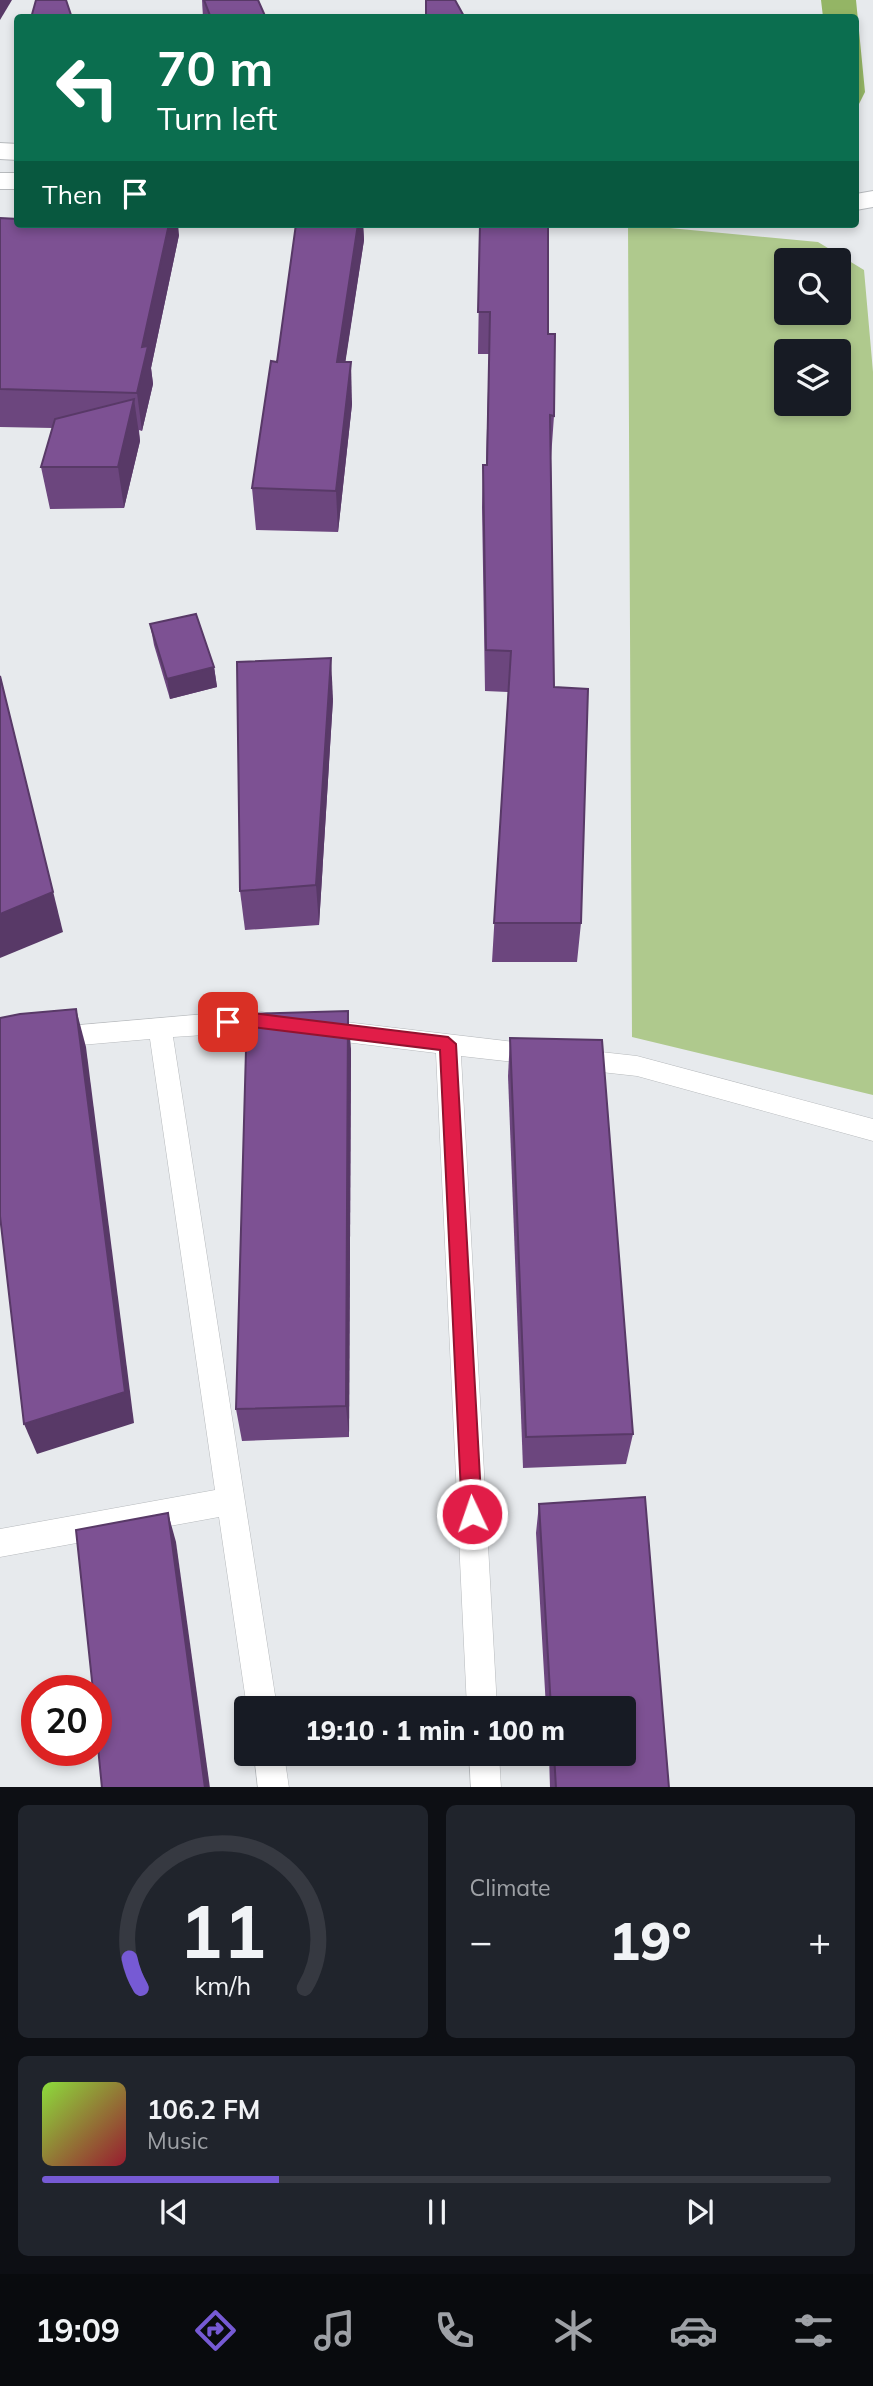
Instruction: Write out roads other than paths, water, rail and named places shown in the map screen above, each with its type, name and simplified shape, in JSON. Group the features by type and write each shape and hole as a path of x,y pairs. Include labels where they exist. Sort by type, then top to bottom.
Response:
{"lane":[{"path":"0,1042 251,1020 636,1066 873,1130"},
{"path":"160,1028 260,1696"},
{"path":"448,1044 481,1696"},
{"path":"0,1544 231,1501"},
{"path":"271,1766 274,1787"},
{"path":"485,1766 486,1787"}]}
